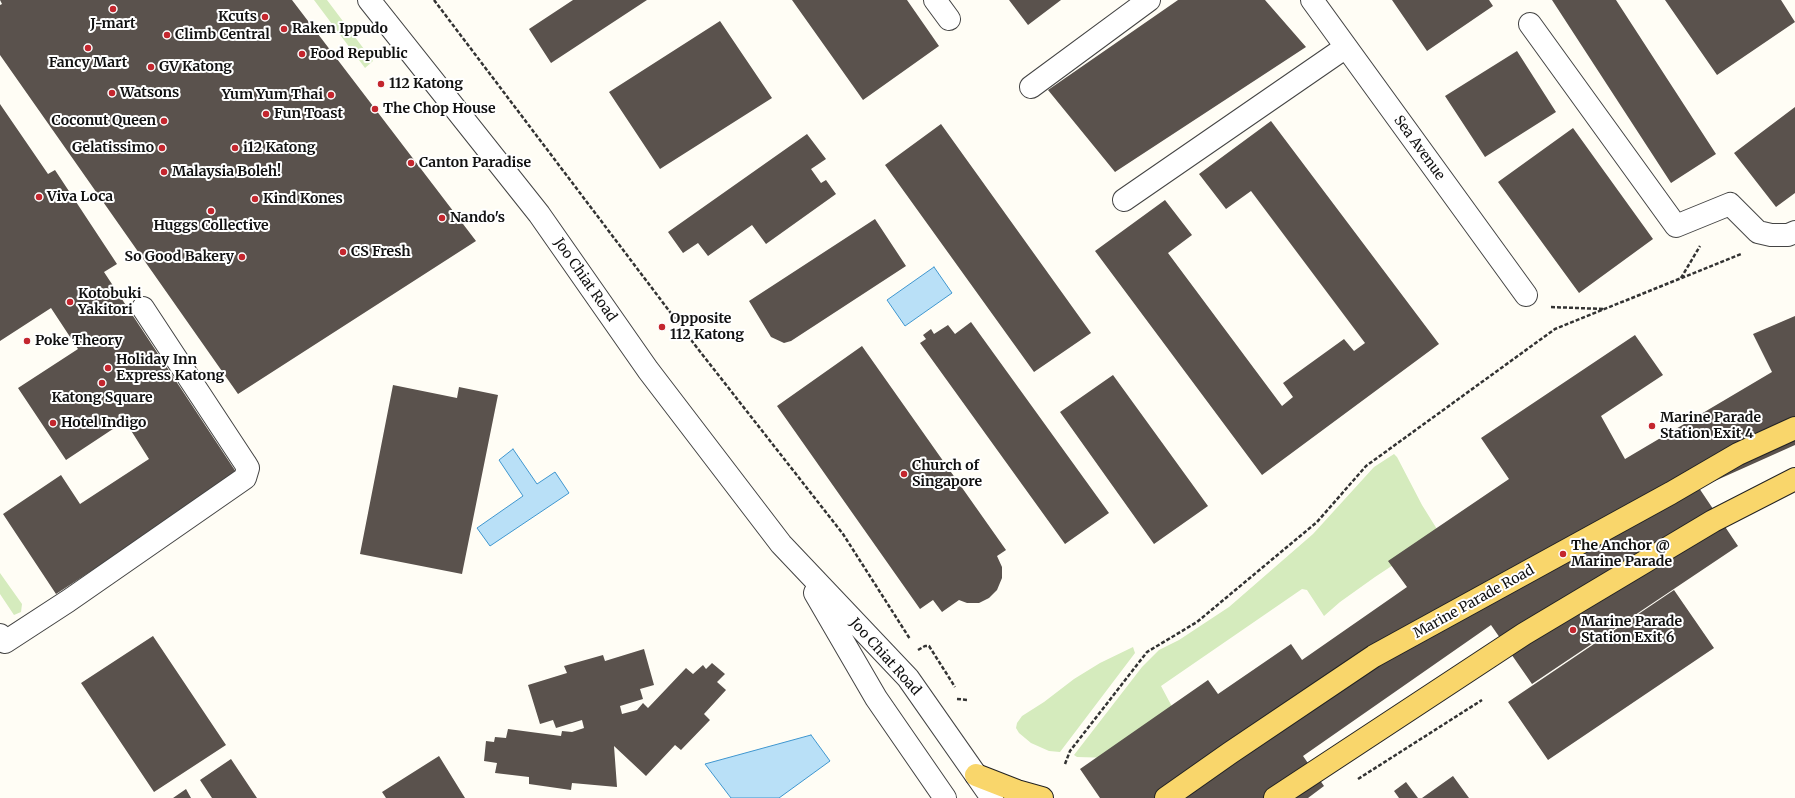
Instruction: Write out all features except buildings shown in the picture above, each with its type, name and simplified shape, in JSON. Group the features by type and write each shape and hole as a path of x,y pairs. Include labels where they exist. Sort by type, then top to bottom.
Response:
{"main road":[{"name":"Marine Parade Road","path":"1166,798 1374,656 1671,493 1738,454 1795,428"},
{"path":"1275,798 1524,634 1713,521 1795,479"},
{"path":"976,775 1017,791 1042,798"}],"street":[{"name":"Joo Chiat Road","path":"369,0 539,214 648,370 781,544 908,678 992,798"},
{"path":"936,0 949,19"},
{"path":"1031,87 1149,0"},
{"name":"Sea Avenue","path":"1312,0 1526,295"},
{"path":"1530,24 1676,226 1730,204 1758,232 1771,235 1788,235 1795,232"},
{"path":"1124,200 1346,47"},
{"path":"2,639 75,596 246,478 248,468 246,463 143,308"},
{"name":"Joo Chiat Road","path":"798,562 876,698 945,798"}],"path":[{"path":"434,0 698,349 843,534 922,656"},
{"path":"1680,278 1700,246 1708,243"},
{"path":"1066,764 1070,751 1147,652 1197,622 1317,522 1366,466 1555,329 1742,253"},
{"path":"1550,307 1605,309"},
{"path":"918,650 925,646 929,646 954,687"},
{"path":"956,699 968,700"},
{"path":"1352,782 1482,700"}],"green space":[{"path":"314,0 327,0 373,61 365,68"},
{"path":"1394,454 1440,534 1375,577 1340,602 1324,616 1307,590 1302,589 1161,686 1177,716 1112,758 1077,757 1074,755 1142,667 1159,650 1179,640 1229,607 1313,534 1374,467"},
{"path":"0,573 22,604 21,612 14,615 0,594"},
{"path":"1133,647 1135,653 1060,752 1049,751 1031,743 1019,733 1016,728 1017,723 1022,716 1044,702 1074,679 1100,663"}],"water":[{"path":"934,267 952,293 905,326 887,300"},
{"path":"513,449 537,484 555,472 569,493 490,546 477,528 523,496 499,460"},
{"path":"811,735 830,761 779,798 731,798 705,764"}],"place":[{"name":"J-mart","path":"113,9"},
{"name":"Kcuts","path":"265,17"},
{"name":"Raken Ippudo","path":"284,29"},
{"name":"Climb Central","path":"167,35"},
{"name":"Fancy Mart","path":"88,48"},
{"name":"Food Republic","path":"302,54"},
{"name":"GV Katong","path":"151,67"},
{"name":"112 Katong","path":"381,84"},
{"name":"Watsons","path":"112,93"},
{"name":"Yum Yum Thai","path":"331,95"},
{"name":"The Chop House","path":"375,109"},
{"name":"Fun Toast","path":"266,114"},
{"name":"Coconut Queen","path":"164,121"},
{"name":"Gelatissimo","path":"162,148"},
{"name":"i12 Katong","path":"235,148"},
{"name":"Canton Paradise","path":"411,163"},
{"name":"Malaysia Boleh!","path":"164,172"},
{"name":"Viva Loca","path":"39,197"},
{"name":"Kind Kones","path":"255,199"},
{"name":"Huggs Collective","path":"211,211"},
{"name":"Nando's","path":"442,218"},
{"name":"CS Fresh","path":"343,252"},
{"name":"So Good Bakery","path":"242,257"},
{"name":"Kotobuki Yakitori","path":"70,302"},
{"name":"Opposite 112 Katong","path":"662,327"},
{"name":"Poke Theory","path":"27,341"},
{"name":"Holiday Inn Express Katong","path":"108,368"},
{"name":"Katong Square","path":"102,383"},
{"name":"Hotel Indigo","path":"53,423"},
{"name":"Marine Parade Station Exit 4","path":"1652,426"},
{"name":"Church of Singapore","path":"904,474"},
{"name":"The Anchor @ Marine Parade","path":"1563,554"},
{"name":"Marine Parade Station Exit 6","path":"1573,630"}]}
